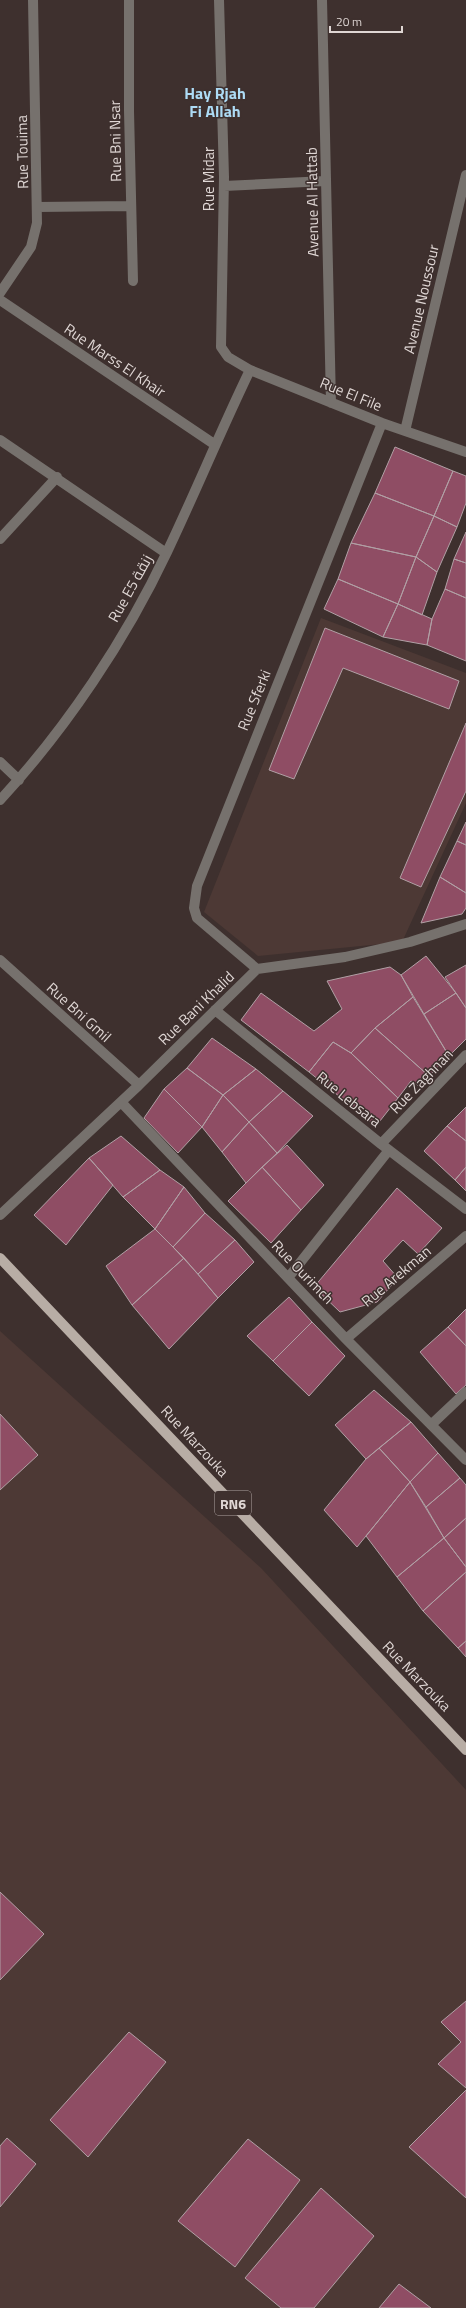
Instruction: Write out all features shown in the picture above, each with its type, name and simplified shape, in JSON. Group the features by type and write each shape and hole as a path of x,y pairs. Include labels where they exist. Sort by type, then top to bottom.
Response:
{"main road":[{"name":"Rue Marzouka","path":"0,1258 466,1750"}],"street":[{"name":"Rue Touima","path":"0,293 31,247 37,223 33,0"},
{"name":"Rue Bni Nsar","path":"129,0 133,280"},
{"name":"Rue Midar","path":"220,0 224,186 220,338 221,347 228,357"},
{"name":"Avenue Al Hattab","path":"322,0 331,403"},
{"name":"Avenue Noussour","path":"405,431 466,175"},
{"path":"224,186 326,181"},
{"path":"37,207 131,206"},
{"name":"Rue Marss El Khair","path":"0,300 214,444"},
{"name":"Rue El File","path":"228,357 250,370 331,403 382,423 466,452"},
{"name":"Rue E5 زنقة","path":"0,800 19,780 79,701 113,649 166,553 214,444 250,370"},
{"name":"Rue Sferki","path":"257,969 197,918 194,908 197,886 382,423"},
{"path":"0,440 57,477 166,553"},
{"path":"0,539 57,477"},
{"path":"0,762 19,780"},
{"path":"257,969 345,957 410,942 466,924"},
{"name":"Rue Bni Gmil","path":"0,960 139,1085"},
{"name":"Rue Bani Khalid","path":"0,1216 139,1085 257,969"},
{"name":"Rue Lebsara","path":"215,1010 385,1147 466,1208"},
{"name":"Rue Zaghnan","path":"288,1278 385,1147 466,1055"},
{"name":"Rue Ourimch","path":"121,1102 346,1339 432,1424 466,1460"},
{"name":"Rue Arekman","path":"346,1339 466,1236"},
{"path":"432,1424 466,1392"}],"shaded area":[{"path":"321,618 466,673 466,803 402,942 258,956 204,912"},
{"path":"0,1331 261,1568 466,1790 466,2308 0,2308"}],"building":[{"path":"395,447 453,471 434,516 375,493"},
{"path":"453,471 466,476 466,503 457,527 434,516"},
{"path":"375,493 434,516 416,557 351,543"},
{"path":"434,516 457,527 437,572 416,557"},
{"path":"466,532 466,563 454,559"},
{"path":"351,543 416,557 398,604 338,579"},
{"path":"416,557 437,572 422,615 398,604"},
{"path":"454,559 466,563 466,598 445,589"},
{"path":"338,579 398,604 383,637 324,609"},
{"path":"445,589 466,598 466,661 427,645 432,619"},
{"path":"398,604 432,619 427,645 383,637"},
{"path":"325,628 459,681 449,709 343,668 294,779 269,770"},
{"path":"466,723 466,791 421,887 400,878"},
{"path":"466,822 466,845 457,841"},
{"path":"457,841 466,845 466,893 440,877"},
{"path":"440,877 466,893 466,908 462,914 421,923"},
{"path":"426,956 456,993 424,1014 401,975"},
{"path":"466,965 466,1008 445,977"},
{"path":"390,967 401,975 413,997 375,1028 351,1053 333,1042 309,1072 241,1020 261,993 314,1031 342,1009 327,981"},
{"path":"456,993 466,1008 466,1039 449,1056 424,1014"},
{"path":"413,997 449,1056 429,1076 375,1028"},
{"path":"375,1028 429,1076 421,1087 411,1081 398,1098 351,1053"},
{"path":"212,1038 256,1069 223,1095 187,1068"},
{"path":"333,1042 351,1053 398,1098 376,1126 309,1072"},
{"path":"187,1068 223,1095 202,1127 164,1089"},
{"path":"256,1069 283,1091 249,1122 223,1095"},
{"path":"164,1089 202,1127 178,1153 144,1118"},
{"path":"283,1091 313,1116 277,1153 249,1122"},
{"path":"223,1095 249,1122 222,1152 202,1127"},
{"path":"466,1107 466,1141 447,1126"},
{"path":"249,1122 277,1153 246,1183 222,1152"},
{"path":"447,1126 466,1141 466,1167 455,1180 424,1151"},
{"path":"121,1136 160,1170 123,1197 89,1158"},
{"path":"287,1145 324,1185 301,1210 262,1167"},
{"path":"89,1158 113,1185 66,1245 34,1215"},
{"path":"262,1167 301,1210 271,1243 228,1201"},
{"path":"466,1167 466,1191 455,1180"},
{"path":"160,1170 184,1187 155,1229 123,1197"},
{"path":"184,1187 205,1213 173,1247 155,1229"},
{"path":"397,1188 442,1228 418,1254 403,1240 383,1261 398,1278 377,1302 340,1312 314,1287"},
{"path":"205,1213 235,1240 198,1274 173,1247"},
{"path":"155,1229 184,1258 132,1305 106,1266"},
{"path":"235,1240 254,1262 218,1298 198,1274"},
{"path":"184,1258 218,1298 169,1349 132,1305"},
{"path":"289,1297 312,1322 273,1361 247,1336"},
{"path":"466,1309 466,1346 448,1327"},
{"path":"312,1322 345,1356 309,1396 273,1361"},
{"path":"448,1327 466,1346 466,1385 456,1394 420,1352"},
{"path":"374,1390 411,1422 366,1459 335,1425"},
{"path":"0,1414 38,1455 0,1490"},
{"path":"411,1422 438,1453 410,1482 379,1448"},
{"path":"379,1448 410,1482 357,1547 324,1510 366,1459"},
{"path":"438,1453 460,1478 426,1507 410,1482"},
{"path":"460,1478 466,1485 466,1518 444,1538 426,1507"},
{"path":"410,1482 444,1538 397,1577 366,1536"},
{"path":"466,1518 466,1567 444,1538"},
{"path":"444,1538 466,1567 466,1572 423,1611 397,1577"},
{"path":"466,1572 466,1641 458,1648 423,1611"},
{"path":"466,1641 466,1657 458,1648"},
{"path":"0,1892 44,1934 0,1980"},
{"path":"466,2001 466,2088 438,2064 461,2042 441,2022"},
{"path":"129,2032 166,2062 88,2157 50,2120"},
{"path":"466,2090 466,2198 409,2147"},
{"path":"7,2138 36,2164 0,2207 0,2146"},
{"path":"248,2139 300,2180 235,2267 178,2221"},
{"path":"321,2188 374,2236 314,2308 281,2308 245,2278"},
{"path":"399,2284 431,2308 379,2308"}],"district":[{"name":"Hay Rjah Fi Allah","path":"215,102"}]}
